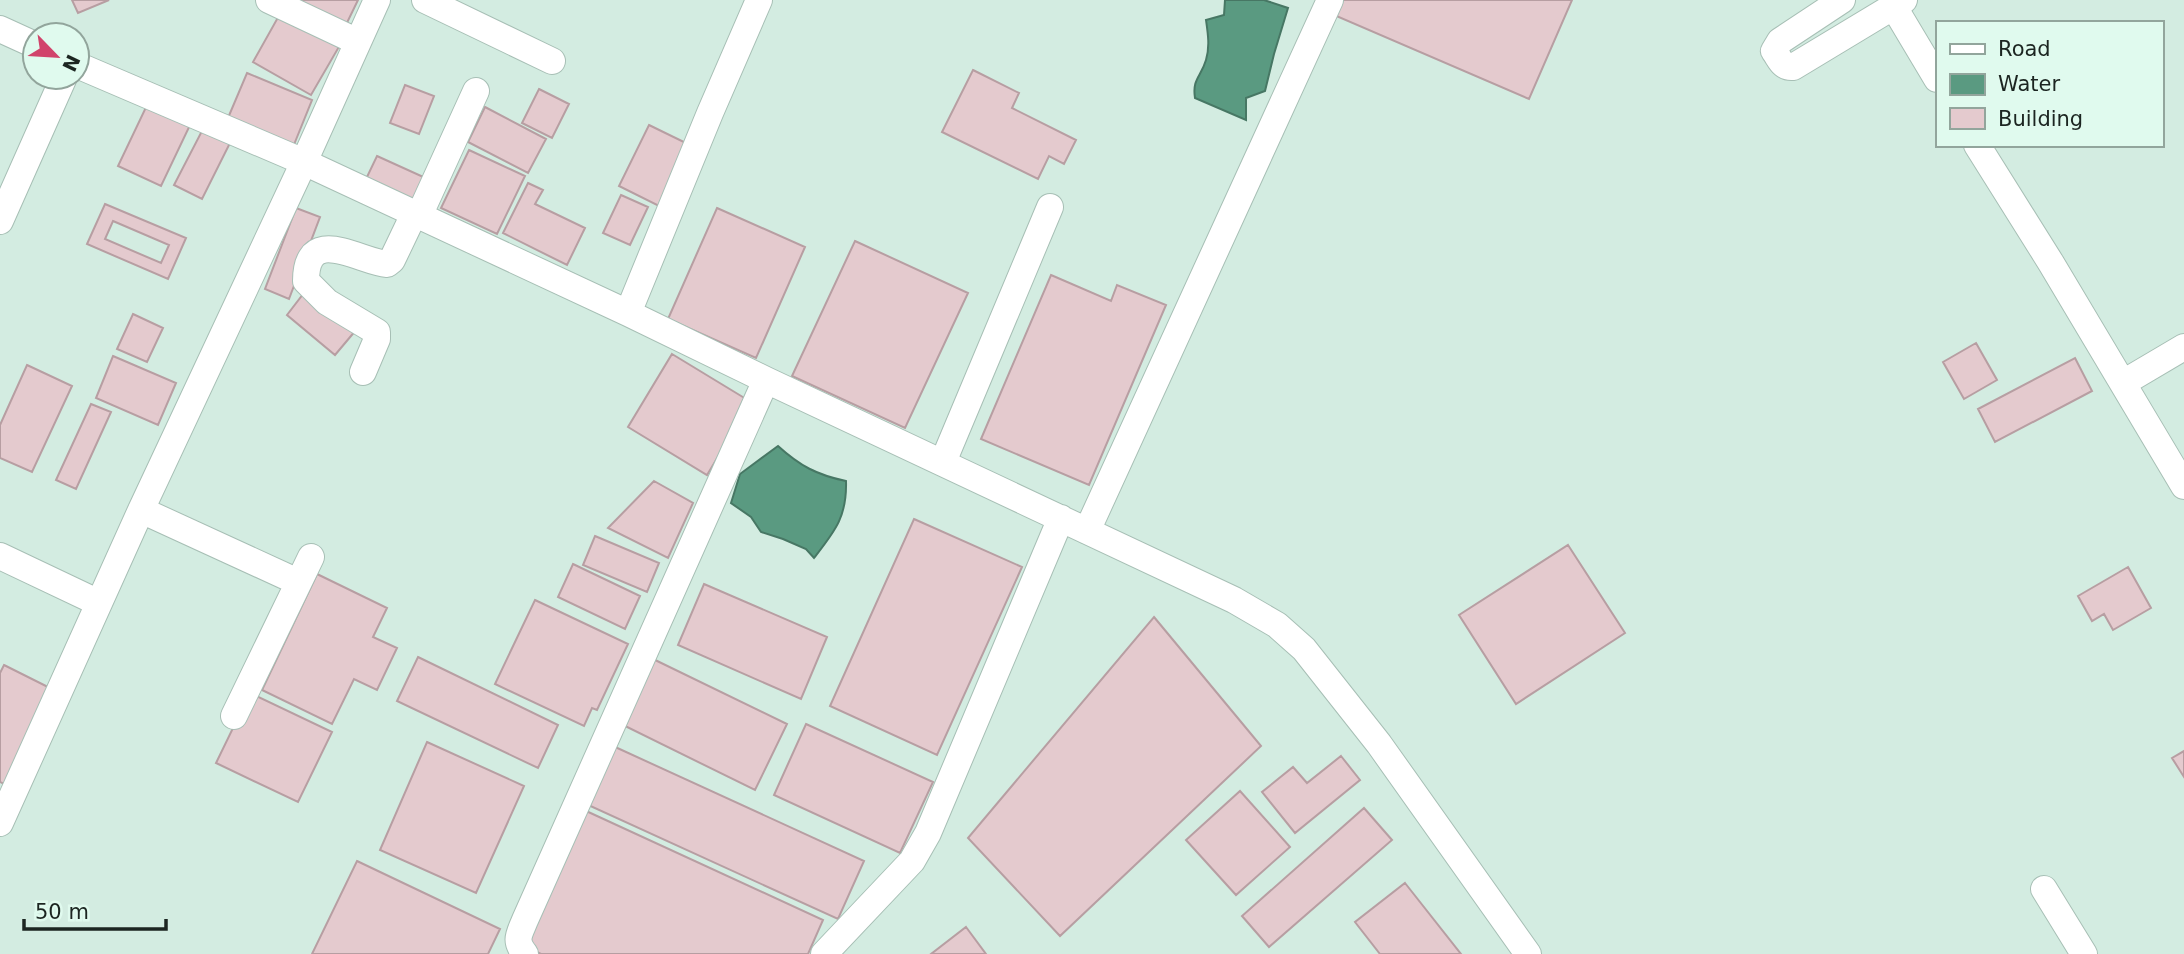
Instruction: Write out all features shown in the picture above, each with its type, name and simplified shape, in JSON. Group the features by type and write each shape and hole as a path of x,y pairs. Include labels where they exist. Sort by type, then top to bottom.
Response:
{"street":[{"path":"269,0 358,41"},
{"path":"0,823 141,510 377,0"},
{"path":"425,0 552,61"},
{"path":"628,313 759,0"},
{"path":"1087,530 1330,0"},
{"path":"1842,0 1780,41 1774,51 1783,65 1787,68 1793,67 1899,3 1936,77"},
{"path":"0,29 21,39"},
{"path":"91,71 304,162 628,313 1234,600 1277,625 1304,649 1379,744 1528,954"},
{"path":"0,221 58,91"},
{"path":"363,372 377,339 377,332 319,295 306,281 306,268 313,257 324,250 348,251 378,263 387,264 392,260 476,91"},
{"path":"1978,147 2184,486"},
{"path":"943,462 1050,207"},
{"path":"2123,383 2184,347"},
{"path":"525,954 518,945 518,935 524,920 766,380"},
{"path":"141,510 298,582"},
{"path":"824,954 912,861 928,833 1061,518"},
{"path":"0,556 99,603"},
{"path":"234,716 311,556"},
{"path":"2044,890 2084,954"}],"water":[{"path":"1225,0 1264,0 1288,8 1265,91 1246,98 1246,120 1195,98 1196,82 1208,50 1206,20 1224,15"},
{"path":"778,446 809,469 846,481 842,514 828,540 814,558 806,549 761,532 751,517 731,503 740,474"}],"building":[{"path":"72,0 109,0 78,13"},
{"path":"296,0 358,0 343,31"},
{"path":"1340,0 1572,0 1529,99 1334,15"},
{"path":"281,12 340,45 311,95 253,62"},
{"path":"973,70 1019,93 1012,108 1076,140 1064,164 1049,156 1038,179 942,132"},
{"path":"247,73 312,100 291,152 225,125"},
{"path":"405,85 434,96 419,134 390,123"},
{"path":"539,89 569,104 552,138 522,123"},
{"path":"148,103 191,123 161,186 118,166"},
{"path":"485,107 546,139 528,173 468,142"},
{"path":"649,125 690,145 659,206 619,186"},
{"path":"204,127 231,141 202,199 174,185"},
{"path":"469,150 525,176 497,234 441,208"},
{"path":"377,156 430,180 419,204 366,179"},
{"path":"528,183 543,190 535,204 585,228 567,265 503,233"},
{"path":"621,195 648,207 630,245 603,233"},
{"path":"105,204 186,238 168,279 87,244","holes":["113,221 169,245 161,263 105,239"]},
{"path":"296,208 320,217 289,299 265,289"},
{"path":"717,208 805,247 756,358 668,319"},
{"path":"855,241 968,293 905,428 792,376"},
{"path":"1051,275 1111,301 1117,285 1166,305 1089,485 981,439"},
{"path":"307,289 356,330 335,355 287,315"},
{"path":"133,314 163,328 147,362 117,349"},
{"path":"1976,343 1997,380 1964,399 1943,362"},
{"path":"672,354 751,402 707,475 628,427"},
{"path":"113,356 176,383 158,425 96,398"},
{"path":"2075,358 2092,391 1995,442 1978,409"},
{"path":"27,365 72,386 32,472 0,458 0,425"},
{"path":"91,404 111,412 76,489 56,480"},
{"path":"654,481 693,503 668,558 608,528"},
{"path":"914,519 1022,567 937,755 830,706"},
{"path":"595,536 659,563 647,592 583,565"},
{"path":"1568,545 1625,633 1516,704 1459,615"},
{"path":"573,564 640,596 625,629 558,597"},
{"path":"2128,567 2151,608 2113,630 2104,614 2092,621 2078,596"},
{"path":"317,574 387,608 373,637 397,648 377,690 354,679 332,724 262,690"},
{"path":"704,584 827,637 801,699 678,645"},
{"path":"535,600 628,644 597,710 592,708 584,726 495,684"},
{"path":"1154,617 1261,746 1060,936 968,838"},
{"path":"418,657 558,725 538,768 397,701"},
{"path":"651,658 787,724 755,790 619,723"},
{"path":"4,665 54,690 8,786 0,782 0,673"},
{"path":"250,693 332,732 298,802 216,763"},
{"path":"806,724 933,782 900,853 774,795"},
{"path":"427,742 524,786 476,893 380,850"},
{"path":"613,746 864,861 838,919 586,804"},
{"path":"2184,751 2184,777 2172,758"},
{"path":"1341,756 1360,780 1295,833 1262,792 1293,767 1307,783"},
{"path":"1240,791 1290,847 1236,895 1186,840"},
{"path":"1364,808 1392,840 1269,947 1242,916"},
{"path":"584,810 823,920 808,954 541,954 522,945"},
{"path":"357,861 500,929 488,954 312,954"},
{"path":"1405,883 1461,954 1380,954 1355,922"},
{"path":"966,927 986,954 931,954"}]}
